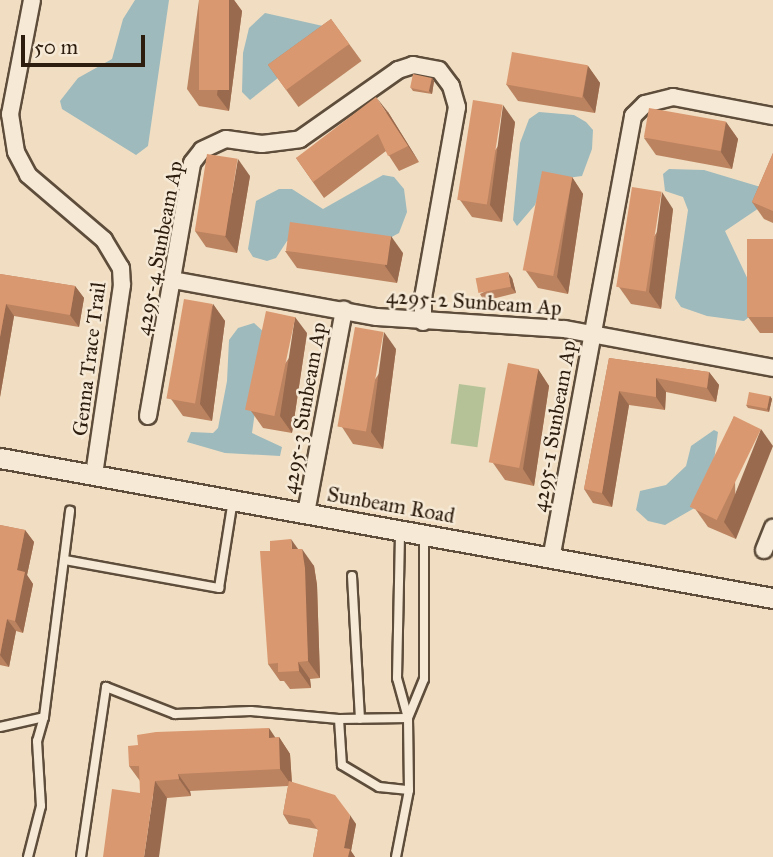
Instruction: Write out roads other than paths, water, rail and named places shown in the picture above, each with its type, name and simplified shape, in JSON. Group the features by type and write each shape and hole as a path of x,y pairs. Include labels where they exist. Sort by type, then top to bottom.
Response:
{"street":[{"name":"Genna Trace Trail","path":"32,0 10,114 16,152 28,175 104,240 121,268 122,285 94,474"},
{"name":"4295-4 Sunbeam Ap","path":"148,416 192,163 202,150 226,139 262,144 300,139 398,70 413,65 439,70 451,86 457,107 425,284 423,322"},
{"name":"4295-1 Sunbeam Ap","path":"551,559 633,116 645,104 673,97 773,116"},
{"name":"4295-2 Sunbeam Ap","path":"173,279 423,322 529,324 773,368"},
{"name":"4295-3 Sunbeam Ap","path":"306,513 344,310"},
{"name":"Sunbeam Road","path":"0,458 773,597"},
{"path":"764,550 773,528"}],"lane":[{"path":"65,560 219,588 233,500"},
{"path":"28,857 41,806 37,741 44,717 70,511"},
{"path":"396,857 409,790 408,718 397,678 400,529"},
{"path":"408,718 424,679 424,534"},
{"path":"352,576 360,719"},
{"path":"81,857 106,687 175,714 251,711 339,719 408,718"},
{"path":"0,727 44,717"},
{"path":"339,719 342,765 379,787 409,790"}],"water":[{"path":"135,0 169,0 148,146 136,155 62,109 60,101 78,78 112,59 123,19"},
{"path":"265,13 323,26 325,41 250,100 242,92 243,53 249,28"},
{"path":"539,112 574,115 586,122 593,130 592,149 582,176 544,181 535,205 517,226 513,220 520,143 529,119"},
{"path":"669,169 704,170 764,188 762,206 725,231 751,286 749,317 744,321 707,316 681,307 675,298 688,210 683,197 665,191 663,174"},
{"path":"383,175 394,177 404,189 407,212 399,233 388,239 287,241 276,258 267,261 253,257 248,249 256,201 279,189 292,189 323,209"},
{"path":"254,323 266,334 252,433 282,447 280,456 225,453 187,442 191,432 213,433 218,428 227,381 229,340 238,328"},
{"path":"714,430 718,432 712,475 698,506 665,525 648,521 636,510 640,491 666,485 686,466 691,446"}]}
